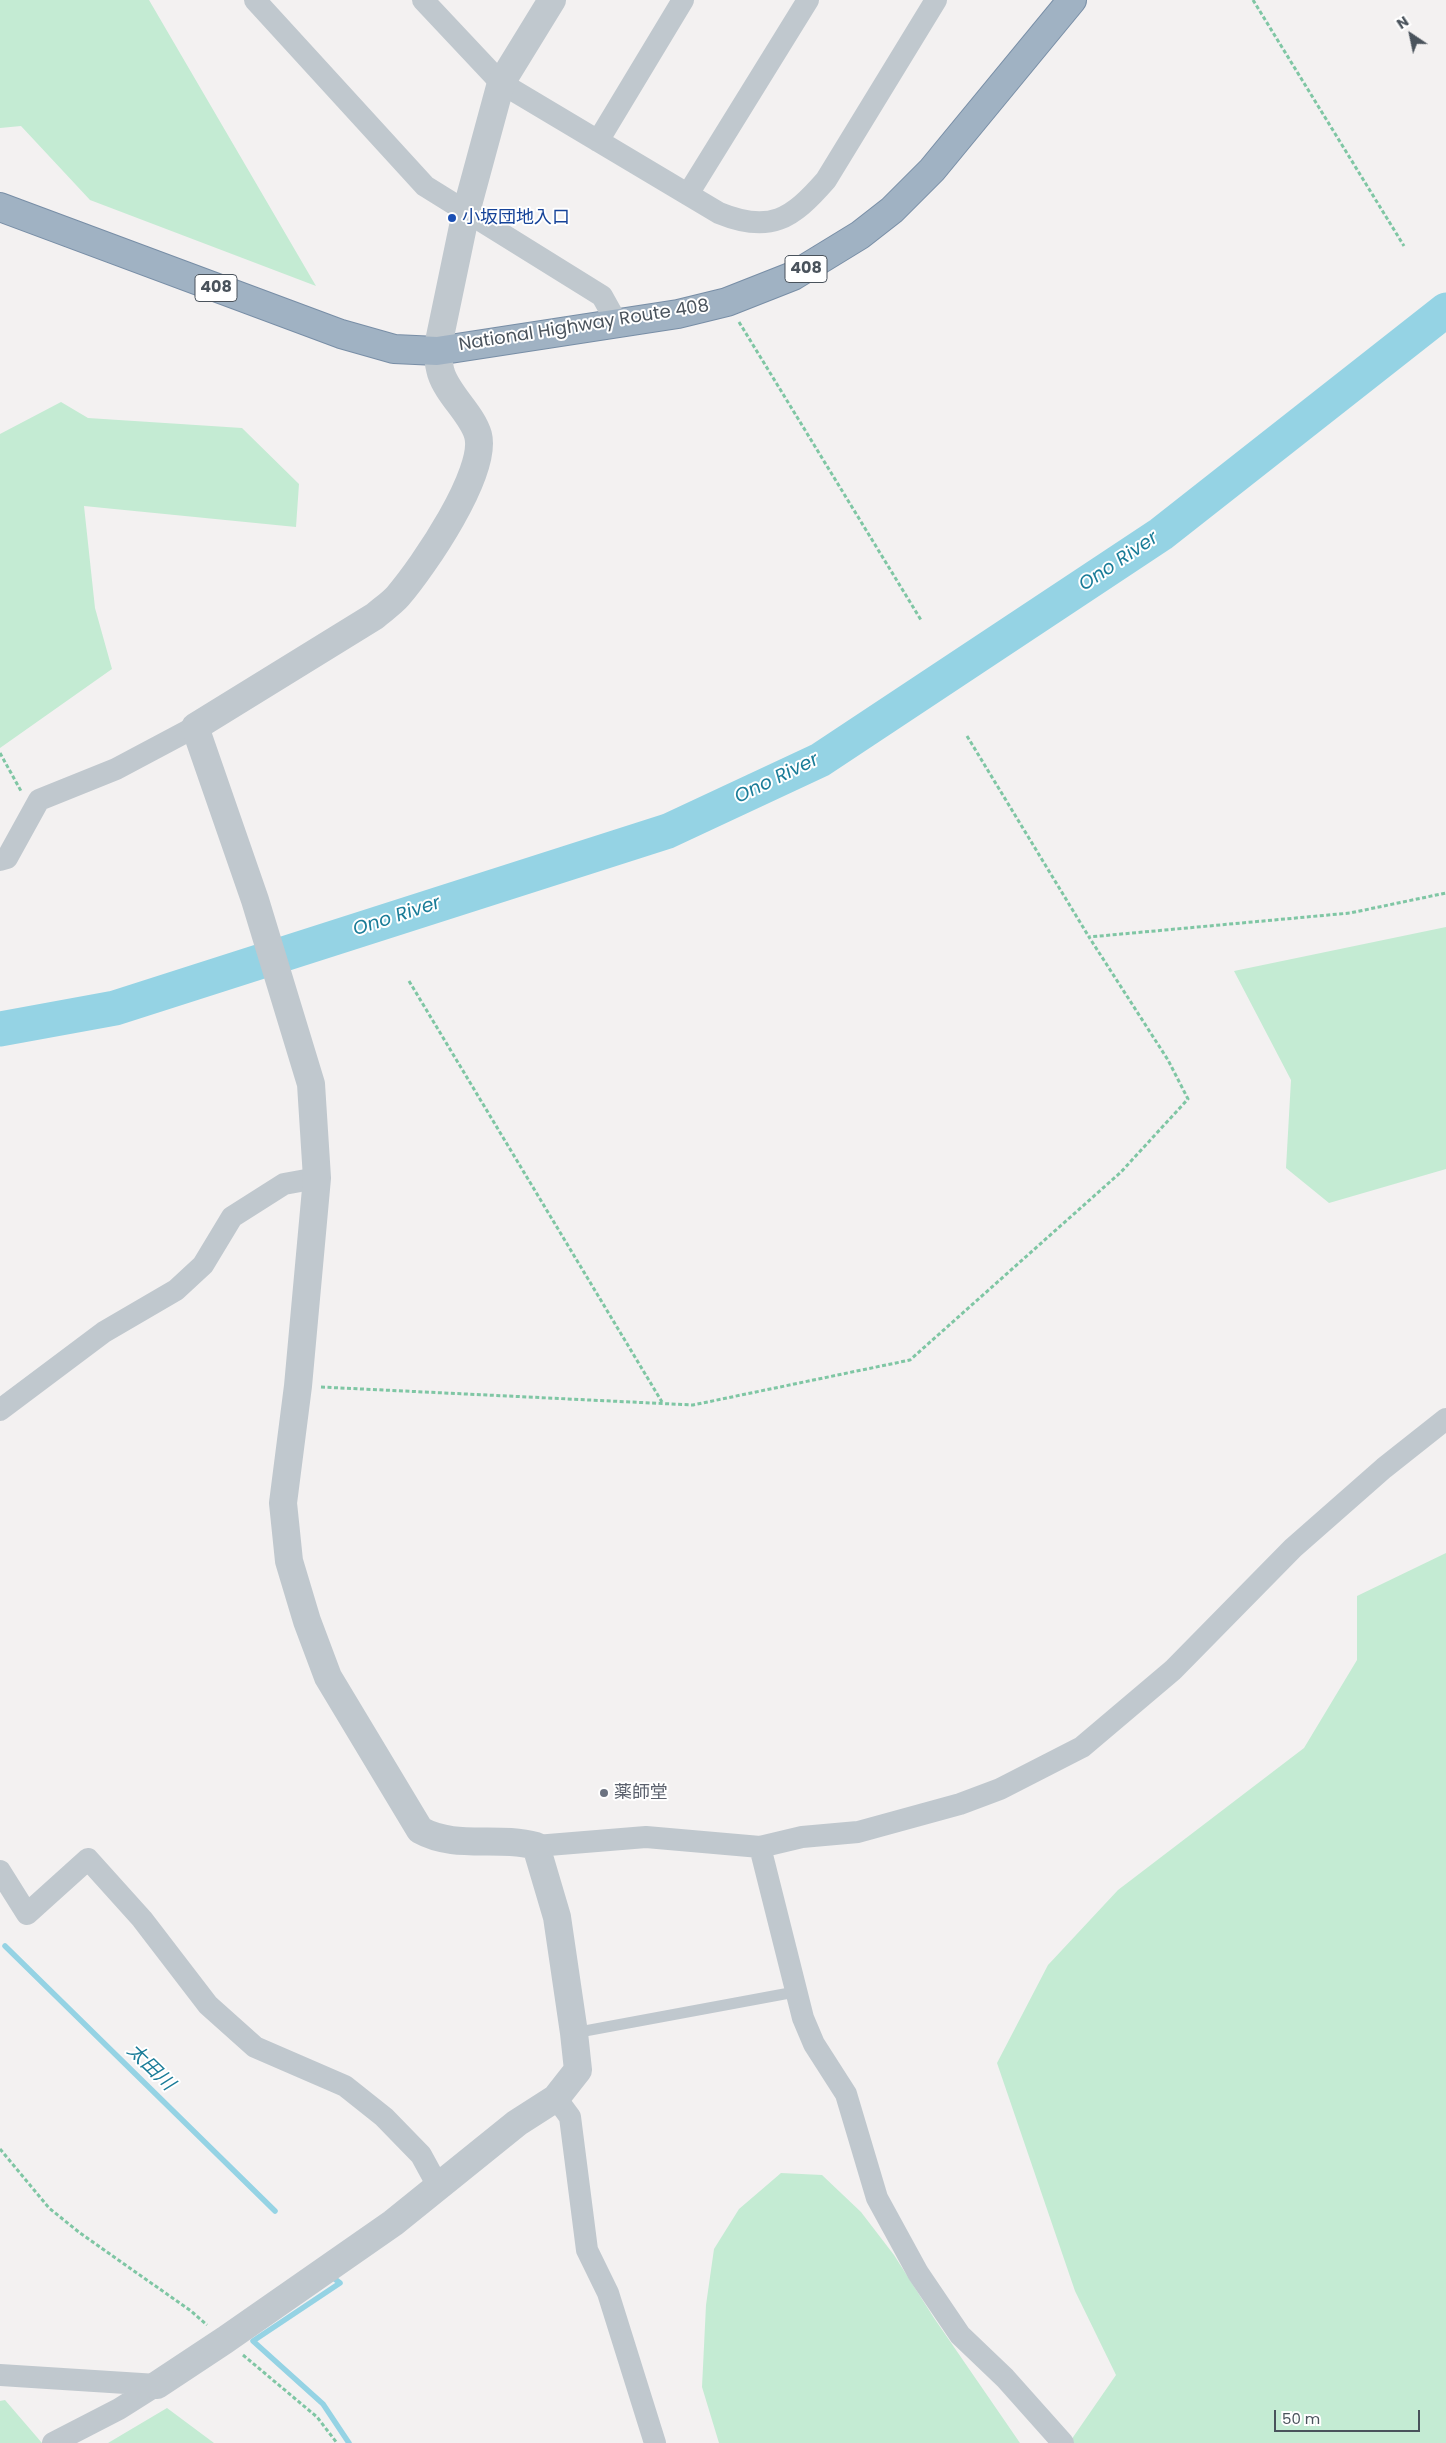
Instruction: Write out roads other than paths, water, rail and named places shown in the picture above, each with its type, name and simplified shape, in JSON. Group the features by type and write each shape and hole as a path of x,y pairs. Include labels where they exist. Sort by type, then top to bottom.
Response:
{"highway":[{"name":"National Highway Route 408","path":"0,207 341,334 394,348 437,351 678,314 727,302 793,276 825,258 892,210 932,170 1072,0"}],"street":[{"path":"256,0 425,186 602,296 617,323"},
{"path":"423,0 501,83 719,213 742,222 769,222 790,214 807,202 826,180 936,0"},
{"path":"0,860 7,858 39,800 116,769 195,726 375,616 398,596 419,568 457,508 472,478 479,446 478,434 441,374 437,351 466,212 501,83 552,0"},
{"path":"598,141 683,0"},
{"path":"688,194 808,0"},
{"path":"195,726 255,900 311,1084 317,1178 298,1386 283,1503 289,1561 307,1621 328,1677 420,1830 435,1839 519,1841 536,1846 646,1837 760,1846 802,1837 858,1832 960,1804 1000,1789 1082,1747 1173,1670 1293,1548 1384,1468 1446,1419"},
{"path":"0,1410 104,1332 176,1290 203,1265 232,1216 284,1184 317,1178"},
{"path":"53,2443 119,2409 225,2340 393,2223 518,2123 556,2098 578,2070 557,1917 536,1846"},
{"path":"760,1846 795,1992 814,2044 846,2094 877,2198 918,2274 960,2335 1004,2378 1063,2443"},
{"path":"0,1871 27,1914 88,1859 142,1919 208,2005 255,2047 345,2086 384,2117 421,2155 439,2188"},
{"path":"556,2098 570,2117 587,2250 608,2293 655,2443"},
{"path":"0,2375 157,2385"}],"lane":[{"path":"574,2033 795,1992"}],"waterway":[{"name":"Ono River","path":"0,1029 115,1008 668,831 820,760 1161,534 1446,310"},
{"name":"太田川","path":"5,1946 275,2211"},
{"name":"太田川","path":"331,2276 340,2283 253,2341 323,2404 349,2443"}],"place":[{"name":"小坂団地入口","path":"452,218"},
{"name":"薬師堂","path":"604,1793"}]}
